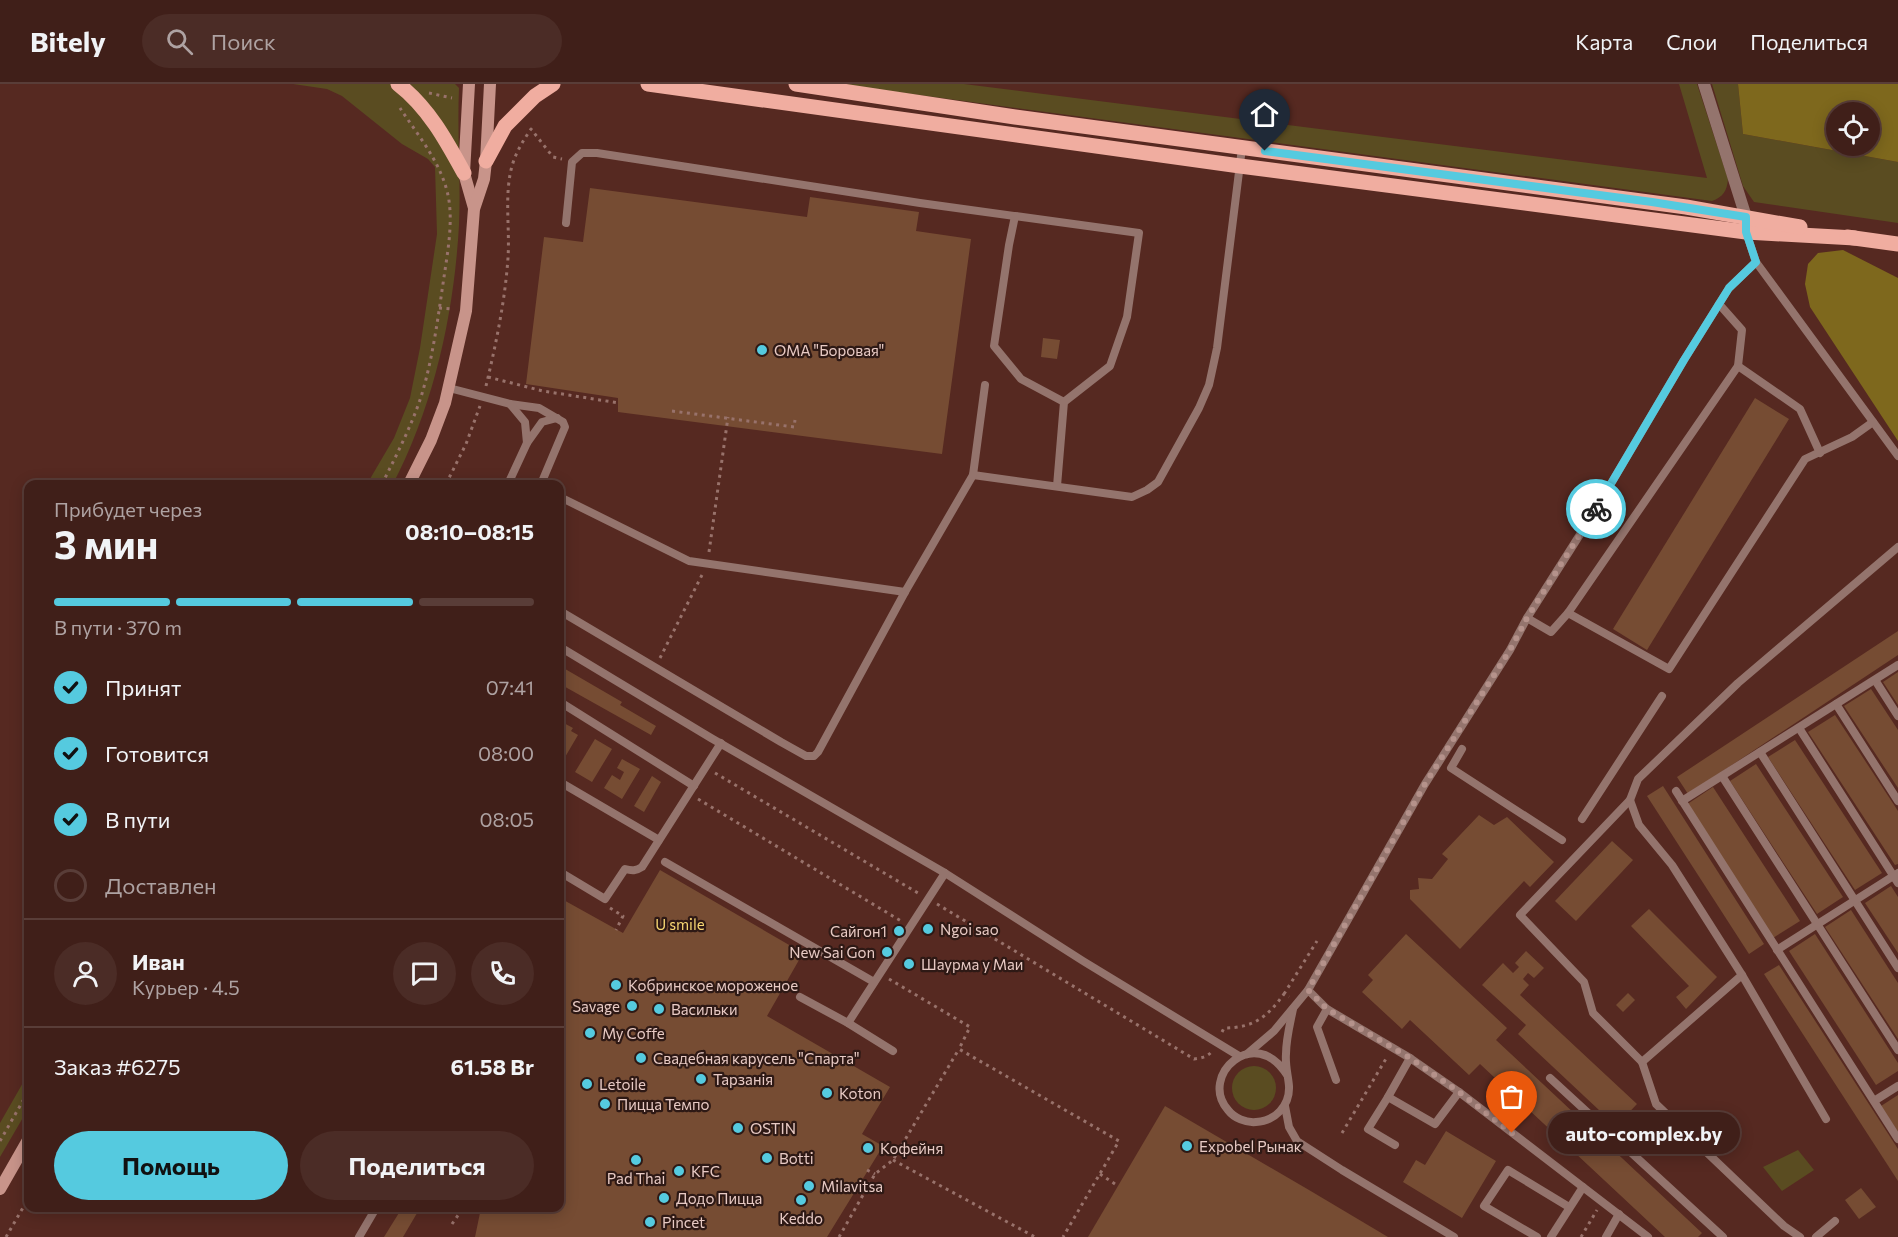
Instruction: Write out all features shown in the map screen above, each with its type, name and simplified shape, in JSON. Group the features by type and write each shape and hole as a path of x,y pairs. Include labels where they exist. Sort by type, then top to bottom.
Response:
{"main road":[{"path":"398,84 412,95 435,124 464,173 474,209"},
{"path":"464,173 469,84"},
{"path":"411,480 431,440 445,404 466,311 474,209 484,179 490,84"},
{"path":"486,160 505,126 535,96 553,84"},
{"path":"648,84 1240,166 1746,224 1898,244"},
{"path":"796,84 1015,117 1655,203 1746,224"},
{"path":"0,1189 24,1147"}],"street":[{"path":"1704,84 1746,224"}],"lane":[{"path":"973,475 1132,497 1158,482 1199,408 1209,385 1217,348 1242,148"},
{"path":"566,223 572,162 582,153 597,153 1139,233 1127,317 1110,366 1064,402 1057,486"},
{"path":"1015,216 994,346 1021,380 1064,402"},
{"path":"1746,224 1756,262 1898,456"},
{"path":"1295,1005 1286,1053 1289,1085 1285,1106 1276,1116 1266,1121 1253,1123 1238,1119 1227,1109 1221,1099 1221,1076 1228,1065 1274,1031 1295,1005 1308,990 1425,784 1510,650 1527,618 1593,514 1684,360 1729,288 1756,262"},
{"path":"1527,618 1551,632 1568,613 1738,366 1742,330 1719,304"},
{"path":"1738,366 1800,409 1820,453"},
{"path":"564,613 781,742 806,756 814,756 904,592 973,475 986,384"},
{"path":"449,388 510,404 539,408 563,422 565,427 543,480"},
{"path":"510,404 525,422 527,443"},
{"path":"510,480 527,443 542,422 557,418"},
{"path":"1568,613 1669,669 1805,459 1852,437 1873,422"},
{"path":"564,499 689,561 904,592"},
{"path":"1800,1237 1784,1226 1656,1104 1642,1062 1593,1013 1584,982 1520,915 1630,800 1638,778 1738,683 1898,547"},
{"path":"564,649 945,873 1216,1042 1243,1055 1264,1054 1281,1066 1287,1075"},
{"path":"1682,801 1898,665"},
{"path":"1875,680 1898,716"},
{"path":"1582,819 1662,696"},
{"path":"1836,704 1898,801"},
{"path":"564,705 691,790"},
{"path":"1777,950 1896,877 1799,728"},
{"path":"564,874 605,898 625,869 631,871 642,867 721,743"},
{"path":"1462,749 1451,768 1562,840"},
{"path":"1760,752 1898,968"},
{"path":"1722,776 1898,1050"},
{"path":"564,784 659,840"},
{"path":"1676,791 1898,1139"},
{"path":"1630,800 1639,825 1672,865 1742,975 1826,1119"},
{"path":"664,862 874,982"},
{"path":"848,1023 945,873"},
{"path":"1642,1062 1742,975"},
{"path":"1308,990 1327,1009 1410,1058 1459,1092 1648,1237"},
{"path":"800,997 893,1051"},
{"path":"1327,1009 1317,1027 1336,1080"},
{"path":"1395,1145 1368,1129 1410,1058"},
{"path":"1550,1078 1723,1237"},
{"path":"1874,1101 1898,1086"},
{"path":"1388,1097 1435,1124 1459,1092"},
{"path":"1285,1106 1289,1127 1297,1141 1454,1237"},
{"path":"1537,1237 1484,1206 1508,1170 1569,1207"},
{"path":"1551,1237 1583,1187"},
{"path":"359,1237 374,1212"},
{"path":"1606,1237 1619,1214"},
{"path":"1816,1237 1834,1221"}],"path":[{"path":"384,480 420,399 431,358 447,257 450,220 448,192 438,166 400,108"},
{"path":"448,480 466,444 484,397 498,335 506,271 509,191 512,168 518,150 531,129 553,156 572,162"},
{"path":"488,377 543,391 619,403"},
{"path":"672,411 794,427 795,420"},
{"path":"656,668 707,564 728,417"},
{"path":"705,767 1194,1059 1210,1054 1224,1028 1239,1028 1270,1013 1317,941"},
{"path":"691,790 910,927"},
{"path":"605,898 604,905 623,916 616,930"},
{"path":"1284,994 1295,1005"},
{"path":"1342,1133 1392,1048"},
{"path":"839,1237 875,1174 893,1160 959,1049"},
{"path":"0,1141 24,1099"},
{"path":"1063,1237 1119,1142"},
{"path":"893,1160 1035,1237"},
{"path":"867,1170 875,1174"},
{"path":"1100,1174 1118,1186"},
{"path":"1581,1237 1602,1202"},
{"path":"6,1237 24,1207"},
{"path":"452,1224 460,1212"}],"shaded area":[{"path":"293,84 455,84 459,88 459,225 447,325 431,391 420,423 395,480 369,480 394,438 410,398 437,234 435,167 428,159 402,144 342,96 327,89"},
{"path":"837,84 964,84 1707,178 1679,84 1697,84 1728,179 1724,193 1712,201"},
{"path":"1712,84 1738,84 1743,134 1826,149 1826,156 1865,156 1898,162 1898,223 1754,202 1743,186"},
{"path":"1738,84 1898,84 1898,162 1865,156 1880,156 1880,102 1826,102 1826,149 1743,134"},
{"path":"1843,250 1898,278 1898,441 1810,307 1805,284 1808,264 1818,253"},
{"path":"1254,1066 1263,1067 1270,1072 1275,1079 1275,1097 1270,1104 1263,1109 1254,1110 1245,1109 1238,1104 1233,1097 1232,1088 1233,1079 1238,1072 1245,1067"},
{"path":"24,1081 24,1116 0,1157 0,1123"},
{"path":"1798,1150 1814,1170 1782,1191 1763,1167"}],"building":[{"name":"ОМА \"Боровая\"","path":"590,188 807,217 810,197 919,212 916,231 971,239 942,454 618,412 618,398 526,384 544,237 583,242"},
{"path":"1043,338 1060,340 1057,359 1041,357"},
{"path":"1755,398 1789,419 1647,650 1613,629"},
{"path":"1898,631 1898,655 1688,794 1677,777"},
{"path":"564,668 622,702 620,705 656,726 651,735 564,686"},
{"path":"1898,672 1898,705 1883,682"},
{"path":"1871,689 1898,730 1898,788 1844,706"},
{"path":"1835,715 1898,811 1898,864 1895,865 1808,732"},
{"path":"564,723 573,728 571,731 578,735 564,759"},
{"path":"595,739 612,749 592,782 575,772"},
{"path":"1795,740 1882,873 1855,890 1768,757"},
{"path":"622,759 640,769 622,799 604,788 612,775 620,780 624,772 617,768"},
{"path":"1756,764 1843,897 1817,914 1730,781"},
{"path":"652,776 661,782 644,812 634,806"},
{"path":"1663,786 1764,944 1749,954 1647,796"},
{"path":"1713,787 1800,921 1773,938 1686,805"},
{"path":"1479,815 1494,825 1507,817 1554,862 1530,887 1524,881 1460,949 1410,899 1410,890 1419,889 1418,878 1432,879 1448,859 1442,854"},
{"path":"1612,841 1633,860 1576,921 1555,901"},
{"path":"660,870 803,953 767,1016 890,1087 862,1134 883,1146 827,1237 475,1237 480,1212 564,1212 564,900 623,933"},
{"path":"1891,886 1898,897 1898,953 1865,903"},
{"path":"1649,909 1717,977 1686,1009 1676,997 1689,986 1631,926"},
{"path":"1851,910 1898,983 1898,1039 1825,927"},
{"path":"1406,934 1507,1028 1496,1040 1702,1233 1698,1237 1665,1237 1480,1064 1469,1075 1410,1020 1402,1029 1362,992 1373,980 1368,975"},
{"path":"1815,934 1898,1063 1898,1071 1876,1085 1789,951"},
{"path":"1526,951 1544,968 1534,978 1528,973 1523,979 1529,985 1520,995 1637,1104 1616,1126 1518,1034 1526,1025 1482,985 1503,963 1513,973 1519,967 1515,963"},
{"path":"1779,965 1898,1149 1898,1181 1764,974"},
{"path":"1628,993 1635,1000 1623,1012 1616,1005"},
{"path":"1898,1095 1898,1132 1881,1106"},
{"name":"Expobel Рынак","path":"1165,1106 1309,1190 1388,1237 1088,1237"},
{"path":"1446,1131 1496,1161 1462,1218 1403,1182 1416,1160 1425,1165"},
{"path":"1861,1188 1876,1207 1859,1219 1845,1200"},
{"path":"400,1212 418,1212 403,1237 384,1237"}],"way so far":[{"path":"1512,1133 1410,1058 1327,1009 1308,990 1425,784 1596,509"}],"place":[{"name":"ОМА \"Боровая\"","path":"762,350"},
{"name":"Ngoi sao","path":"928,929"},
{"name":"Сайгон1","path":"899,931"},
{"name":"New Sai Gon","path":"887,952"},
{"name":"Шаурма у Маи","path":"909,964"},
{"name":"Кобринское мороженое","path":"616,985"},
{"name":"Savage","path":"632,1006"},
{"name":"Васильки","path":"659,1009"},
{"name":"My Coffe","path":"590,1033"},
{"name":"Свадебная карусель \"Спарта\"","path":"641,1058"},
{"name":"Тарзанія","path":"701,1079"},
{"name":"Letoile","path":"587,1084"},
{"name":"Koton","path":"827,1093"},
{"name":"Пицца Темпо","path":"605,1104"},
{"name":"OSTIN","path":"738,1128"},
{"name":"auto-complex.by","path":"1512,1133"},
{"name":"Expobel Рынак","path":"1187,1146"},
{"name":"Кофейня","path":"868,1148"},
{"name":"Botti","path":"767,1158"},
{"name":"Pad Thai","path":"636,1160"},
{"name":"KFC","path":"679,1171"},
{"name":"Milavitsa","path":"809,1186"},
{"name":"Додо Пицца","path":"664,1198"},
{"name":"Keddo","path":"801,1200"},
{"name":"Pincet","path":"650,1222"}],"route":[{"path":"1265,151 1696,208 1746,217 1746,232 1756,262 1729,288 1596,509"}],"park label":[{"name":"U smile","path":"680,924"}]}
